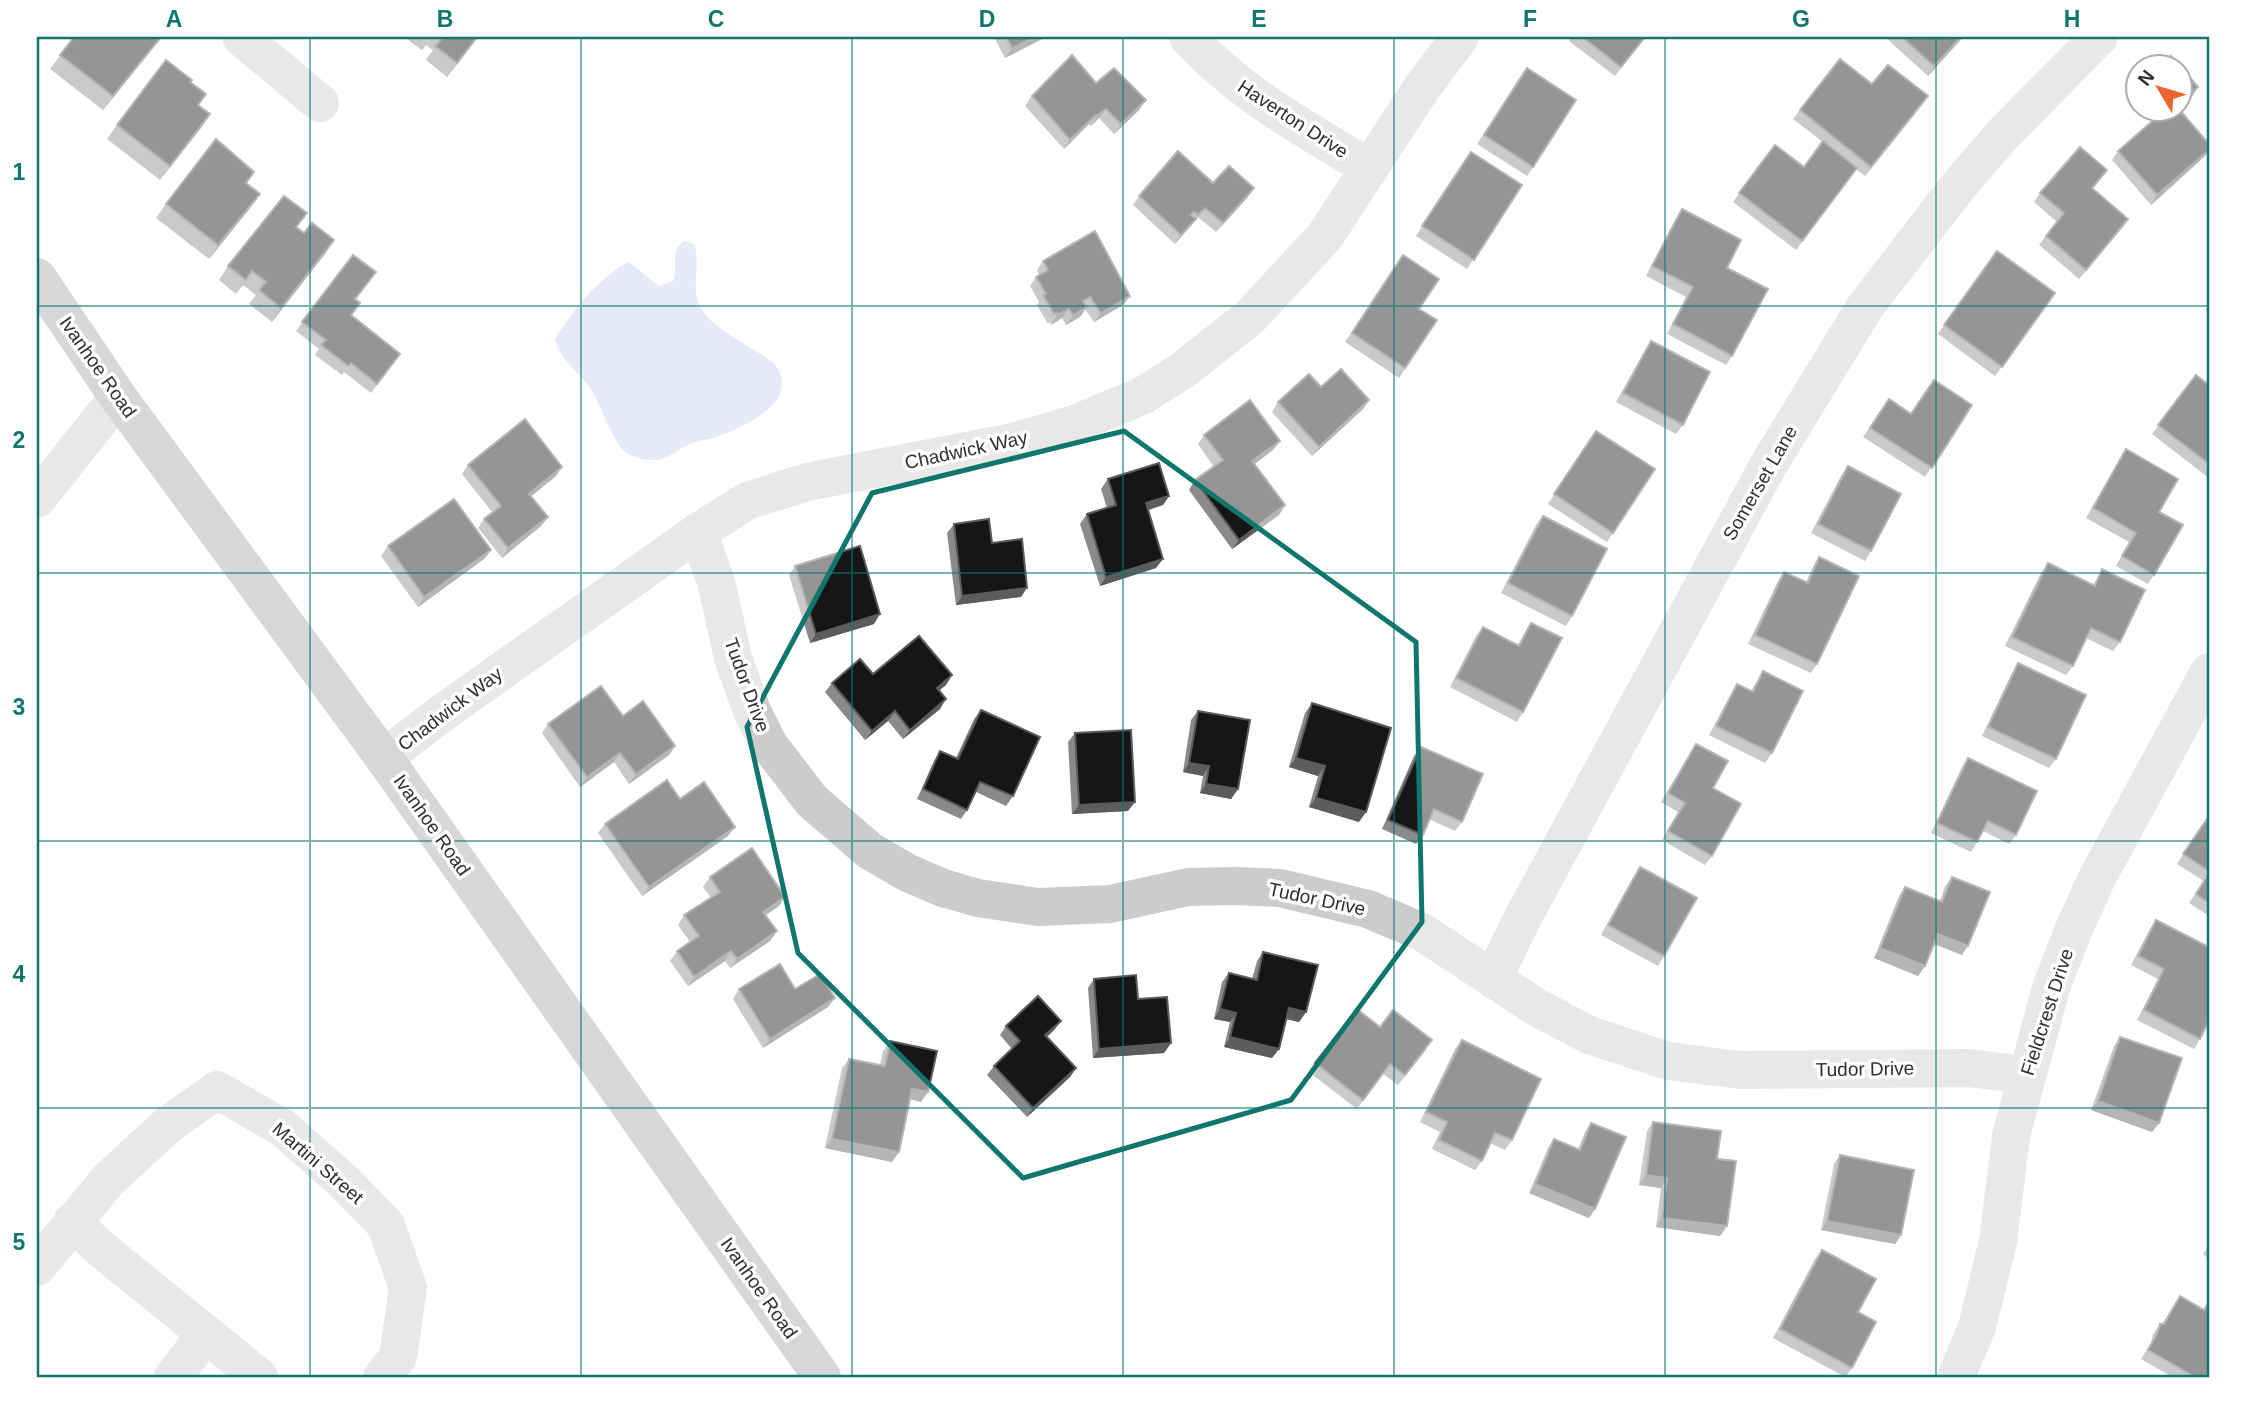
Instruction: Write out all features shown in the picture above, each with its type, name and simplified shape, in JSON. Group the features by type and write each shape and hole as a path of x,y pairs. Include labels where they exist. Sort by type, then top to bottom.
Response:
{"main road":[{"name":"Ivanhoe Road","path":"37,276 118,397 384,758 822,1377"}],"street":[{"path":"241,37 320,103"},
{"name":"Haverton Drive","path":"1188,37 1213,64 1260,102 1370,168"},
{"name":"Chadwick Way","path":"384,758 438,716 698,532 747,501 807,482 1013,442 1072,425 1142,396 1183,370 1250,317 1325,236 1421,89 1460,37"},
{"name":"Somerset Lane","path":"1493,978 1522,919 1769,464 1865,307 1994,144 2099,37"},
{"path":"37,499 118,397"},
{"name":"Tudor Drive","path":"698,532 717,585 733,658 752,711 769,745 812,801 870,851 908,873 943,888 978,898 1038,907 1110,904 1188,887 1280,888 1368,909 1422,932 1536,1007 1589,1035 1668,1061 1740,1070 1968,1068 2026,1075"},
{"name":"Fieldcrest Drive","path":"1956,1377 1978,1327 1998,1241 2011,1136 2051,988 2097,878 2209,672"},
{"name":"Martini Street","path":"37,1267 108,1180 169,1124 217,1090 283,1129 343,1181 386,1225 408,1288 398,1357 382,1377"},
{"path":"72,1222 100,1248 259,1377"},
{"path":"173,1377 206,1334"}],"highlighted area":[{"path":"1124,431 1416,642 1422,922 1291,1100 1023,1178 798,953 747,727 872,493"}],"water":[{"path":"684,241 694,244 697,259 696,292 705,314 727,333 774,363 781,377 781,389 767,410 741,427 693,443 661,459 642,459 621,448 592,391 561,354 555,339 587,296 628,262 659,286 673,281 677,249"}],"building":[{"path":"74,37 161,37 113,96 60,55"},
{"path":"443,37 477,37 457,63 435,46"},
{"path":"1006,37 1034,37 1012,48"},
{"path":"1582,37 1645,37 1621,67"},
{"path":"1902,37 1961,37 1934,66"},
{"path":"1072,55 1096,83 1114,68 1146,100 1121,124 1106,109 1070,140 1032,96"},
{"path":"1840,59 1872,84 1888,65 1928,96 1871,167 1800,110"},
{"path":"166,60 206,94 198,105 210,114 170,166 117,125"},
{"path":"1527,68 1576,100 1533,167 1484,135"},
{"path":"2151,122 2190,122 2209,144 2209,150 2157,195 2118,151"},
{"path":"216,139 254,172 246,183 260,194 218,245 166,204"},
{"path":"1823,141 1857,168 1802,241 1739,193 1775,145 1804,167"},
{"path":"2080,147 2107,170 2092,188 2128,219 2086,270 2046,236 2064,213 2040,193"},
{"path":"1178,151 1213,183 1229,166 1254,188 1223,223 1205,208 1198,215 1194,212 1191,215 1196,219 1181,235 1139,196"},
{"path":"1471,152 1522,185 1474,260 1422,226"},
{"path":"284,196 307,213 296,227 304,233 312,223 334,240 281,308 259,290 266,282 252,271 246,280 228,266"},
{"path":"1682,209 1741,240 1727,268 1768,289 1732,356 1673,324 1693,287 1652,266"},
{"path":"1095,231 1130,296 1101,313 1090,297 1083,301 1087,307 1073,315 1069,309 1054,314 1036,277 1048,270 1043,261"},
{"path":"1997,251 2055,293 2002,367 1944,325"},
{"path":"353,255 376,272 355,299 360,303 351,315 400,354 377,384 351,363 348,366 321,345 326,340 302,322"},
{"path":"1403,255 1439,279 1419,309 1437,320 1405,368 1352,333"},
{"path":"1651,341 1710,372 1683,425 1623,393"},
{"path":"1341,369 1369,400 1319,447 1278,402 1309,374 1321,387"},
{"path":"2196,375 2209,385 2209,464 2158,425"},
{"path":"1934,380 1972,405 1932,468 1870,428 1889,399 1911,414"},
{"path":"1250,400 1280,441 1252,461 1285,505 1239,540 1195,480 1223,460 1204,435"},
{"path":"525,419 562,467 529,494 548,517 508,548 484,519 501,506 468,465"},
{"path":"1596,431 1655,469 1613,533 1554,494"},
{"path":"2126,449 2178,479 2159,512 2183,525 2154,575 2122,556 2136,533 2093,508"},
{"path":"1159,463 1169,496 1146,503 1163,559 1106,577 1087,514 1116,505 1108,479"},
{"path":"1848,466 1901,494 1871,551 1818,524"},
{"path":"454,499 491,550 424,597 388,546"},
{"path":"1543,516 1607,549 1572,616 1508,583"},
{"path":"989,519 992,543 1022,539 1027,588 962,596 954,524"},
{"path":"860,546 880,614 816,634 795,566"},
{"path":"1819,557 1859,576 1817,664 1755,635 1784,572 1808,583"},
{"path":"2048,563 2095,586 2102,569 2145,590 2120,642 2091,628 2073,666 2012,637"},
{"path":"1531,623 1562,638 1523,712 1456,678 1483,627 1519,646"},
{"path":"919,636 952,675 937,688 946,699 910,730 895,711 872,731 832,683 860,659 873,674"},
{"path":"2018,663 2086,695 2056,759 1988,727"},
{"path":"1763,671 1803,691 1772,753 1716,726 1737,684 1753,692"},
{"path":"601,686 623,716 643,701 675,746 636,774 620,753 587,777 548,724"},
{"path":"1312,703 1391,728 1366,812 1316,798 1325,766 1296,758"},
{"path":"981,710 1040,737 1013,796 980,782 967,810 923,789 940,751 958,759"},
{"path":"1198,711 1250,720 1238,789 1206,784 1209,766 1189,763"},
{"path":"1131,730 1135,802 1079,805 1075,733"},
{"path":"1696,744 1728,761 1713,788 1741,804 1712,856 1668,831 1685,803 1668,793"},
{"path":"1421,747 1483,774 1462,822 1434,809 1423,835 1388,820"},
{"path":"1968,758 2037,791 2016,835 1988,821 1977,842 1937,823"},
{"path":"667,780 680,799 704,782 735,827 649,887 605,824"},
{"path":"2209,816 2209,871 2183,854"},
{"path":"752,848 785,897 763,912 777,931 737,959 731,951 694,977 677,951 699,936 684,915 720,892 710,877"},
{"path":"1640,867 1697,898 1664,956 1608,925"},
{"path":"2209,873 2209,903 2196,894"},
{"path":"1952,877 1990,892 1968,946 1938,934 1925,966 1880,948 1905,887 1942,902"},
{"path":"2156,920 2209,947 2209,1021 2200,1039 2144,1010 2164,969 2138,956"},
{"path":"1263,952 1318,965 1306,1012 1289,1008 1279,1049 1230,1037 1236,1013 1220,1009 1229,973 1257,980"},
{"path":"780,964 795,989 820,974 835,998 770,1039 739,989"},
{"path":"1136,975 1138,999 1167,997 1171,1043 1099,1049 1094,979"},
{"path":"1038,996 1061,1021 1045,1035 1076,1068 1033,1108 994,1066 1020,1041 1006,1026"},
{"path":"1357,1009 1380,1027 1393,1010 1432,1040 1405,1075 1390,1064 1363,1100 1315,1063"},
{"path":"2120,1037 2182,1058 2159,1123 2098,1101"},
{"path":"1462,1040 1541,1079 1512,1140 1495,1133 1482,1161 1439,1140 1447,1122 1426,1112"},
{"path":"890,1041 937,1051 928,1092 912,1089 899,1152 832,1139 849,1059 885,1066"},
{"path":"1653,1122 1721,1131 1717,1159 1736,1161 1727,1226 1662,1218 1667,1178 1646,1175"},
{"path":"1591,1123 1626,1137 1595,1209 1535,1184 1554,1139 1580,1150"},
{"path":"1840,1155 1914,1170 1901,1235 1827,1221"},
{"path":"1822,1250 1876,1279 1858,1312 1876,1322 1852,1368 1780,1329"},
{"path":"2180,1296 2204,1310 2209,1302 2209,1372 2206,1377 2195,1377 2148,1350 2160,1324 2164,1324"}]}
